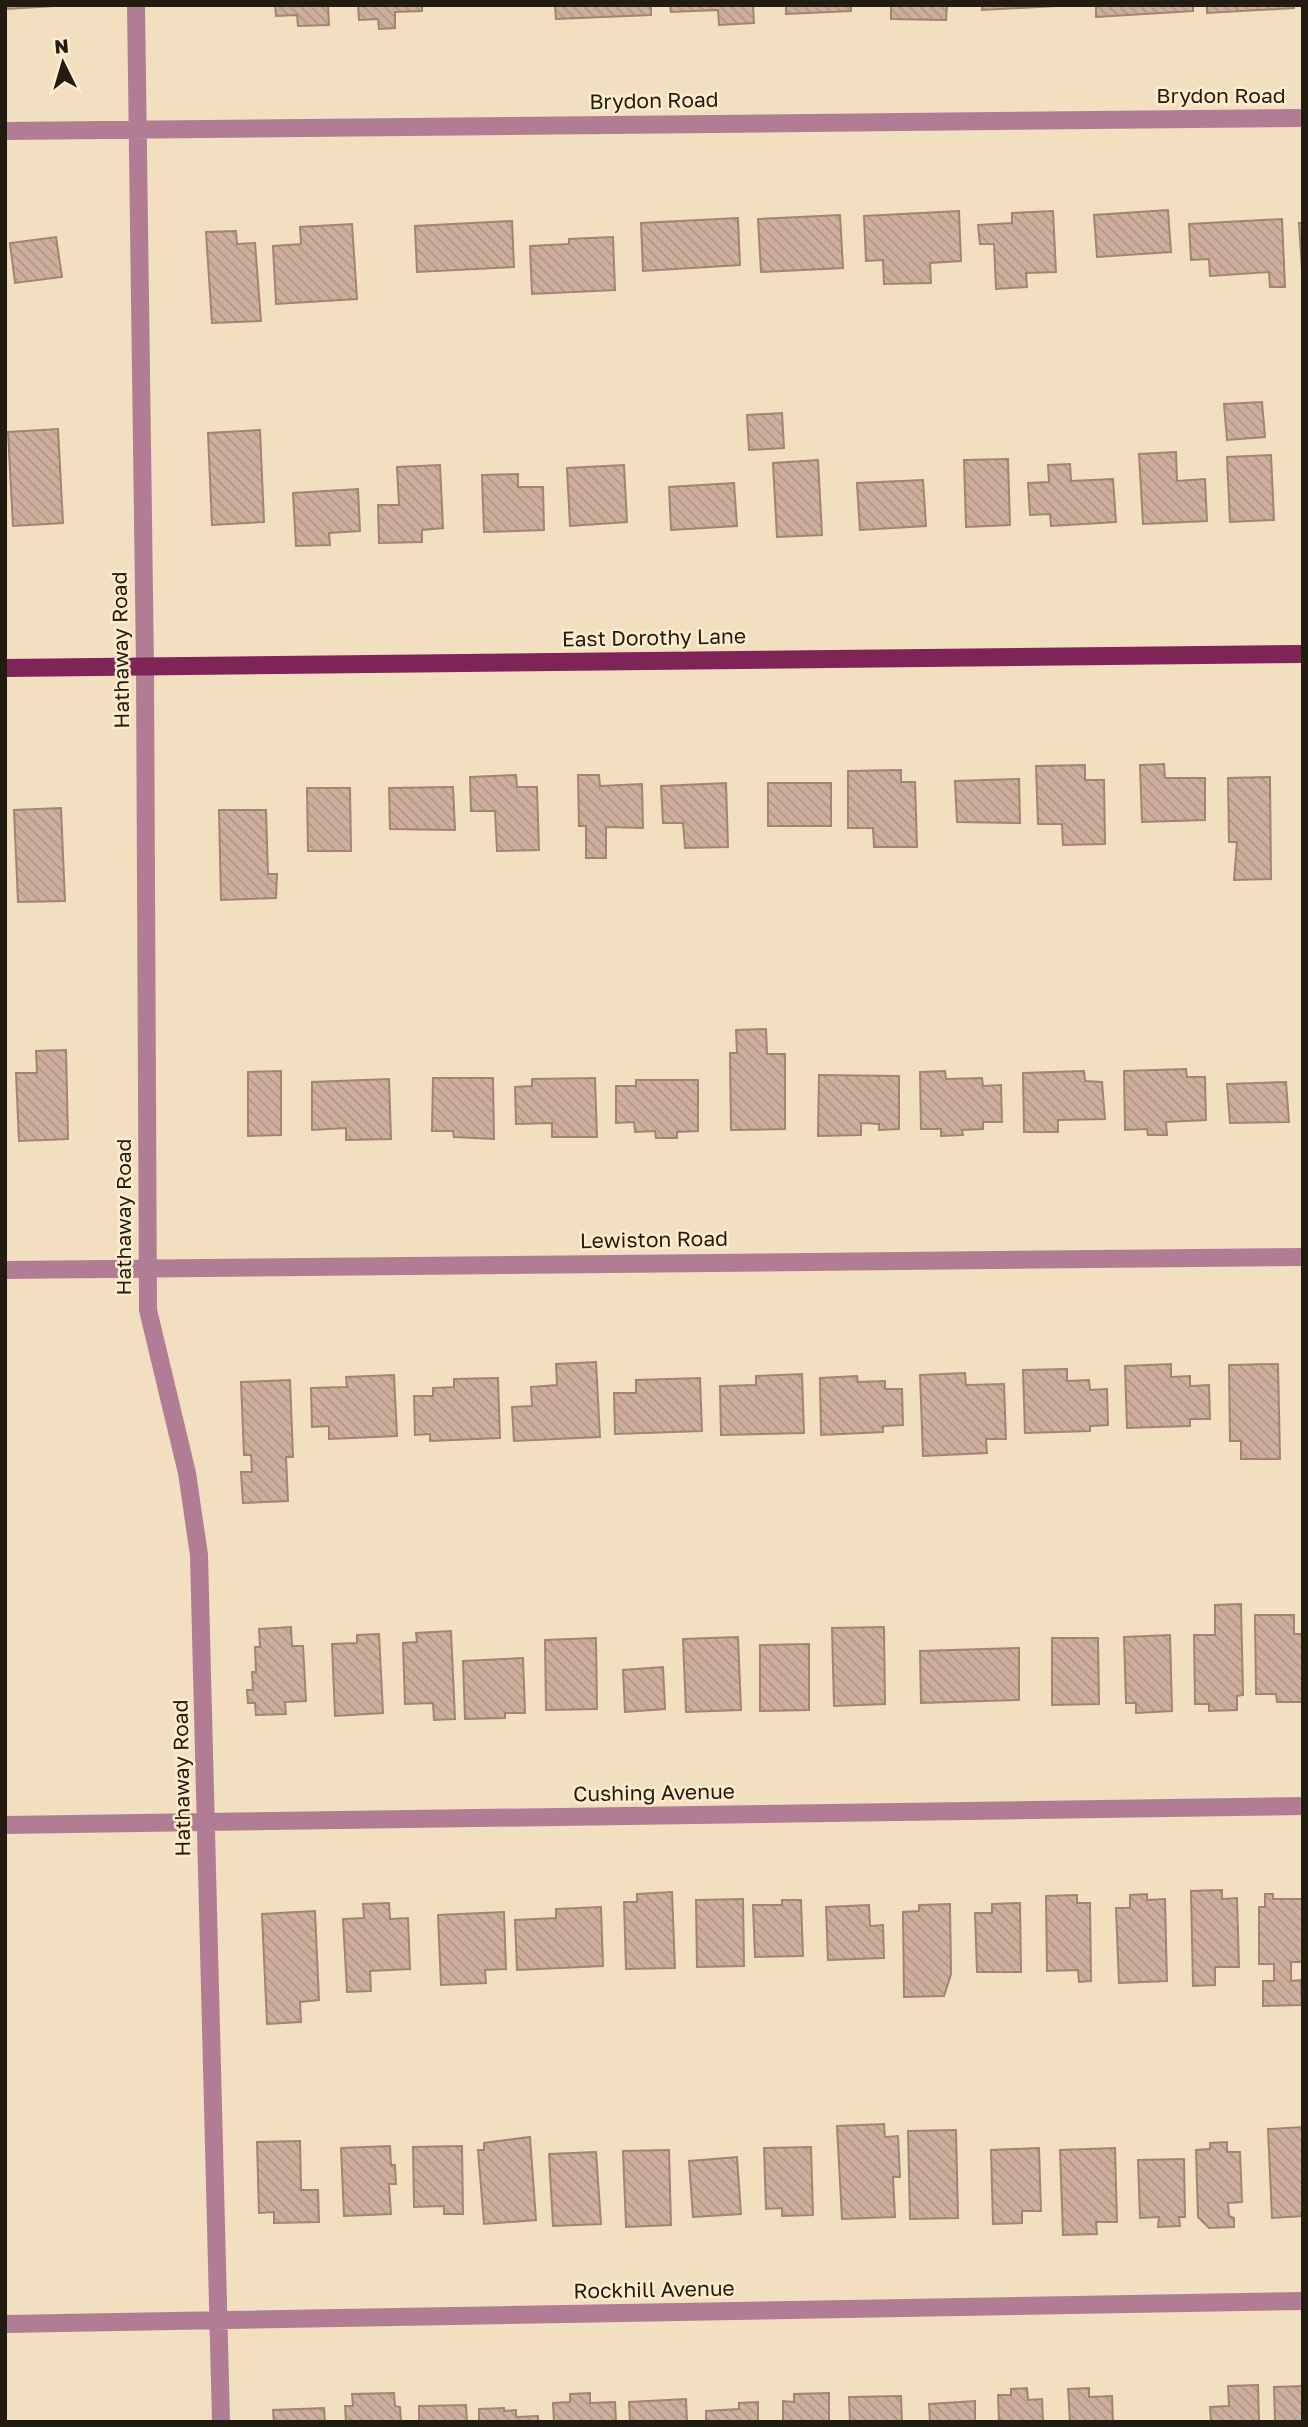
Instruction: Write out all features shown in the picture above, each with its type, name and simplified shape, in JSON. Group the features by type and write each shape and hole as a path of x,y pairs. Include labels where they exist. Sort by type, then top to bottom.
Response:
{"main road":[{"name":"East Dorothy Lane","path":"5,668 1303,653"}],"street":[{"name":"Hathaway Road","path":"136,5 145,666 148,1310 187,1473 199,1555 221,2422"},
{"name":"Brydon Road","path":"5,131 1303,118"},
{"name":"Lewiston Road","path":"5,1270 1303,1256"},
{"name":"Cushing Avenue","path":"5,1825 1303,1806"},
{"name":"Rockhill Avenue","path":"5,2324 1303,2301"}],"building":[{"path":"6,5 53,5 53,6 7,9"},
{"path":"275,5 328,5 329,25 298,26 297,15 276,16"},
{"path":"358,5 422,5 422,11 395,12 395,28 379,29 378,19 359,20"},
{"path":"555,5 651,5 651,15 556,19"},
{"path":"670,5 753,5 754,23 719,25 718,10 671,12"},
{"path":"786,5 851,5 851,11 786,14"},
{"path":"891,5 947,5 946,20 891,19"},
{"path":"982,5 1075,5 982,10"},
{"path":"1096,5 1193,5 1193,11 1096,17"},
{"path":"1207,5 1294,5 1294,8 1207,13"},
{"path":"1168,210 1171,252 1097,257 1094,215"},
{"path":"959,211 961,261 930,263 931,283 884,284 883,260 866,261 864,216"},
{"path":"1053,211 1056,272 1026,273 1027,287 996,289 994,244 980,244 978,225 1012,223 1012,213"},
{"path":"840,215 843,268 761,272 758,219"},
{"path":"738,218 740,265 643,271 641,223"},
{"path":"1282,219 1285,287 1270,287 1269,272 1210,276 1209,259 1191,260 1189,224"},
{"path":"512,221 514,267 417,272 415,226"},
{"path":"1299,223 1303,223 1303,285"},
{"path":"352,224 357,299 276,304 273,246 301,244 300,227"},
{"path":"236,231 237,244 255,243 261,321 212,323 206,232"},
{"path":"56,237 62,277 15,283 10,243"},
{"path":"613,237 615,290 532,294 530,246 569,244 569,239"},
{"path":"1262,402 1265,437 1227,440 1224,404"},
{"path":"782,413 784,448 749,450 747,415"},
{"path":"58,429 63,523 13,526 8,432"},
{"path":"260,430 264,522 212,525 208,433"},
{"path":"1176,452 1177,481 1205,479 1207,521 1143,524 1139,454"},
{"path":"1271,455 1274,520 1230,522 1227,457"},
{"path":"1008,459 1010,525 966,527 964,460"},
{"path":"818,460 822,535 777,537 773,463"},
{"path":"1070,464 1071,481 1113,479 1116,522 1051,526 1050,514 1030,515 1028,483 1049,482 1048,465"},
{"path":"440,465 443,528 422,530 422,542 379,543 378,505 399,505 397,467"},
{"path":"624,465 627,522 570,526 567,468"},
{"path":"518,474 518,487 543,487 544,530 484,532 482,475"},
{"path":"923,480 926,526 860,530 857,483"},
{"path":"734,483 737,526 671,530 669,487"},
{"path":"358,489 360,531 329,533 330,545 296,546 293,493"},
{"path":"1164,764 1165,778 1205,778 1205,820 1142,822 1140,765"},
{"path":"1085,765 1085,780 1104,780 1105,844 1063,845 1062,824 1038,824 1036,766"},
{"path":"901,770 901,782 915,782 917,847 874,847 873,828 848,828 848,771"},
{"path":"516,775 517,787 537,787 539,850 497,851 495,811 471,811 470,777"},
{"path":"578,775 599,775 600,786 642,784 643,828 606,827 606,858 586,858 586,826 579,826"},
{"path":"1270,777 1271,879 1234,880 1237,842 1229,842 1228,778"},
{"path":"1019,779 1020,823 957,822 955,781"},
{"path":"726,783 728,847 685,848 683,823 663,823 661,786"},
{"path":"768,783 831,783 831,826 768,826"},
{"path":"453,787 455,830 390,829 389,788"},
{"path":"307,788 350,788 351,851 308,851"},
{"path":"61,808 65,901 18,902 14,810"},
{"path":"219,810 266,810 268,874 277,874 276,898 221,900"},
{"path":"766,1029 767,1054 785,1054 785,1129 731,1130 730,1053 737,1053 736,1030"},
{"path":"66,1050 68,1139 19,1141 16,1073 37,1073 36,1051"},
{"path":"1186,1069 1187,1077 1205,1077 1206,1120 1166,1122 1167,1135 1148,1135 1147,1129 1125,1130 1124,1071"},
{"path":"281,1071 281,1135 248,1136 248,1072"},
{"path":"945,1071 946,1079 982,1078 983,1086 1001,1085 1002,1122 983,1122 983,1129 962,1130 963,1135 941,1136 941,1129 921,1129 920,1072"},
{"path":"1084,1071 1085,1081 1102,1082 1105,1119 1058,1120 1058,1132 1024,1132 1023,1073"},
{"path":"819,1075 899,1076 899,1129 879,1130 879,1124 861,1123 861,1135 818,1136"},
{"path":"433,1078 493,1078 494,1139 454,1137 453,1131 432,1131"},
{"path":"595,1078 597,1137 552,1137 552,1123 516,1124 515,1087 532,1086 532,1079"},
{"path":"389,1079 391,1139 346,1140 346,1128 312,1130 312,1082"},
{"path":"636,1080 698,1080 698,1131 677,1132 677,1138 656,1138 655,1131 635,1132 634,1122 616,1123 616,1086 636,1086"},
{"path":"1286,1082 1289,1122 1230,1123 1227,1084"},
{"path":"596,1362 600,1437 514,1441 512,1407 532,1406 531,1387 557,1385 556,1364"},
{"path":"1171,1364 1171,1377 1190,1376 1190,1386 1209,1385 1210,1419 1190,1419 1190,1426 1127,1428 1125,1366"},
{"path":"1278,1364 1280,1459 1241,1459 1241,1441 1230,1441 1229,1365"},
{"path":"1067,1369 1067,1381 1089,1380 1090,1390 1107,1389 1108,1425 1090,1426 1090,1431 1025,1433 1023,1370"},
{"path":"965,1373 966,1385 1004,1384 1006,1439 986,1439 987,1453 923,1456 920,1375"},
{"path":"802,1374 804,1433 721,1435 720,1386 756,1385 756,1376"},
{"path":"394,1375 397,1436 329,1439 329,1426 312,1427 311,1388 347,1387 346,1377"},
{"path":"857,1376 858,1382 885,1381 885,1389 902,1389 903,1425 883,1426 883,1432 821,1435 820,1378"},
{"path":"498,1378 500,1438 430,1441 430,1434 415,1435 414,1396 433,1396 433,1388 454,1387 454,1379"},
{"path":"700,1378 702,1431 615,1434 614,1393 636,1393 636,1380"},
{"path":"290,1380 293,1457 286,1457 288,1501 243,1503 241,1472 252,1472 251,1455 244,1455 241,1382"},
{"path":"1241,1604 1243,1695 1237,1696 1237,1710 1209,1711 1209,1704 1195,1704 1194,1635 1215,1635 1215,1605"},
{"path":"1255,1615 1294,1615 1294,1634 1302,1634 1303,1702 1277,1702 1276,1694 1256,1694"},
{"path":"291,1627 292,1646 303,1646 306,1701 285,1702 286,1714 256,1715 255,1703 248,1703 247,1690 253,1690 252,1672 256,1672 255,1647 260,1647 259,1629"},
{"path":"884,1627 885,1704 834,1706 832,1628"},
{"path":"451,1631 455,1719 434,1720 433,1703 405,1704 403,1643 417,1642 416,1633"},
{"path":"379,1634 383,1713 335,1716 332,1644 357,1643 357,1635"},
{"path":"1170,1635 1172,1711 1136,1713 1136,1703 1126,1703 1124,1637"},
{"path":"738,1637 741,1710 686,1712 683,1639"},
{"path":"596,1638 597,1709 546,1710 545,1640"},
{"path":"1052,1638 1098,1638 1099,1704 1052,1705"},
{"path":"809,1644 809,1710 760,1711 760,1645"},
{"path":"1019,1648 1019,1700 921,1703 920,1651"},
{"path":"523,1658 525,1713 505,1713 505,1718 465,1719 463,1661"},
{"path":"663,1667 665,1709 625,1712 623,1670"},
{"path":"1222,1890 1222,1899 1237,1898 1239,1967 1215,1967 1215,1985 1193,1986 1191,1891"},
{"path":"672,1892 675,1968 626,1969 624,1902 637,1902 637,1894"},
{"path":"1147,1894 1147,1900 1165,1899 1167,1981 1119,1983 1116,1908 1130,1908 1130,1895"},
{"path":"1265,1894 1273,1894 1273,1899 1303,1899 1303,1962 1291,1962 1291,1981 1301,1980 1302,2005 1263,2006 1263,1981 1274,1981 1274,1964 1259,1964 1259,1907 1265,1907"},
{"path":"1077,1895 1077,1903 1090,1903 1091,1981 1079,1982 1078,1970 1047,1971 1046,1896"},
{"path":"743,1899 744,1966 697,1967 696,1900"},
{"path":"782,1900 801,1900 803,1956 755,1957 753,1905 782,1905"},
{"path":"389,1903 390,1919 408,1918 410,1969 370,1971 371,1991 347,1992 343,1919 364,1918 363,1904"},
{"path":"1020,1903 1021,1972 977,1972 975,1913 992,1913 992,1904"},
{"path":"950,1904 951,1974 944,1996 904,1997 903,1912 919,1911 919,1905"},
{"path":"869,1905 870,1926 883,1925 884,1958 828,1960 826,1907"},
{"path":"601,1907 603,1966 517,1970 515,1920 556,1918 556,1909"},
{"path":"315,1911 319,2000 300,2002 301,2022 267,2024 262,1914"},
{"path":"504,1912 506,1969 485,1970 486,1983 441,1985 438,1915"},
{"path":"884,2124 885,2137 898,2136 900,2177 893,2177 895,2217 842,2219 837,2126"},
{"path":"1303,2127 1303,2216 1272,2218 1268,2129"},
{"path":"956,2130 958,2218 910,2219 908,2131"},
{"path":"530,2137 536,2220 484,2224 478,2150 484,2150 484,2143"},
{"path":"300,2141 301,2190 318,2190 319,2222 274,2223 274,2212 259,2213 257,2142"},
{"path":"1227,2142 1227,2152 1240,2152 1242,2202 1228,2203 1229,2216 1234,2218 1234,2227 1209,2228 1198,2217 1196,2150 1210,2149 1210,2143"},
{"path":"390,2146 396,2184 389,2184 391,2214 344,2216 341,2148"},
{"path":"462,2146 463,2214 444,2214 444,2206 414,2207 413,2147"},
{"path":"811,2147 813,2215 782,2216 782,2208 766,2209 764,2148"},
{"path":"1039,2148 1041,2211 1022,2211 1022,2223 993,2224 991,2150"},
{"path":"1115,2148 1117,2222 1096,2222 1097,2234 1063,2235 1060,2150"},
{"path":"669,2150 671,2225 626,2227 623,2151"},
{"path":"596,2152 601,2224 553,2226 549,2154"},
{"path":"737,2157 741,2214 693,2217 689,2161"},
{"path":"1184,2159 1185,2217 1179,2217 1180,2226 1158,2227 1159,2217 1140,2218 1138,2160"},
{"path":"1258,2385 1259,2422 1211,2422 1210,2407 1229,2406 1228,2386"},
{"path":"1303,2386 1303,2422 1275,2422 1274,2387"},
{"path":"1027,2388 1028,2400 1042,2399 1043,2422 999,2422 998,2395 1011,2395 1011,2389"},
{"path":"1089,2388 1089,2397 1112,2396 1113,2422 1070,2422 1068,2389"},
{"path":"394,2393 395,2406 400,2407 401,2422 346,2422 345,2406 353,2406 352,2394"},
{"path":"590,2393 590,2403 615,2402 616,2422 554,2422 553,2403 570,2402 570,2394"},
{"path":"829,2393 829,2422 783,2422 783,2401 794,2402 794,2394"},
{"path":"901,2396 902,2422 850,2422 849,2397"},
{"path":"686,2399 687,2422 630,2422 629,2402"},
{"path":"975,2401 975,2422 930,2422 929,2404"},
{"path":"758,2402 758,2422 706,2422 706,2411 739,2409 739,2403"},
{"path":"466,2405 467,2422 419,2422 419,2406"},
{"path":"324,2408 325,2422 274,2422 273,2410"},
{"path":"504,2408 504,2411 516,2410 516,2417 538,2416 538,2422 479,2422 479,2409"}]}
